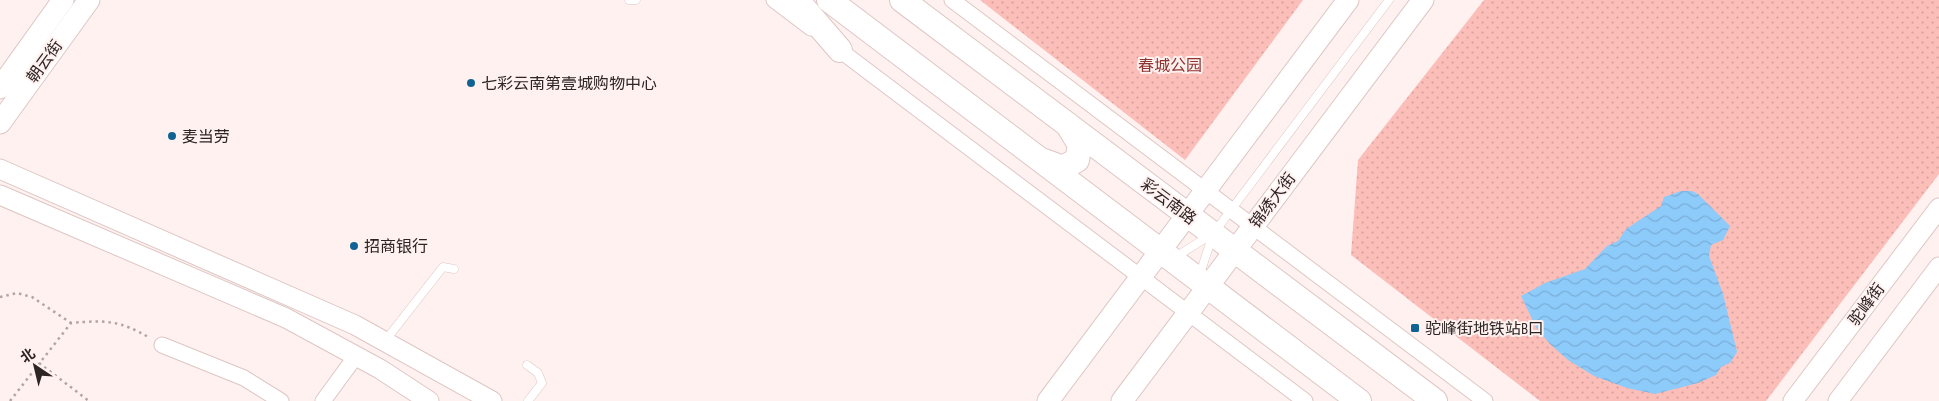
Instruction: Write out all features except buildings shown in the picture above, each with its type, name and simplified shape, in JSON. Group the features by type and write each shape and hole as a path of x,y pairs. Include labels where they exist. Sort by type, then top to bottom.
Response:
{"main road":[{"name":"朝云街","path":"0,88 63,0"},
{"name":"朝云街","path":"0,123 89,0"},
{"path":"797,0 840,50"},
{"path":"828,0 1358,401"},
{"name":"彩云南路","path":"902,0 1435,401"},
{"path":"925,0 972,52"},
{"path":"1048,401 1141,277 1166,255 1187,214 1348,0"},
{"name":"锦绣大街","path":"1122,401 1188,313 1203,283 1235,250 1422,0"},
{"path":"1040,159 1063,168 1077,160 1080,145 1068,125"}],"street":[{"path":"774,0 1305,401"},
{"path":"952,0 1485,401"},
{"path":"0,169 355,325 463,387 492,401"},
{"path":"0,194 286,318 380,369 430,401"},
{"name":"驼峰街","path":"1793,401 1939,208"},
{"path":"1838,401 1939,267"},
{"path":"162,345 244,378 281,401"},
{"path":"323,401 356,356"},
{"path":"463,387 483,401"}],"lane":[{"path":"629,0 636,0"},
{"path":"1203,283 1213,234 1389,0"},
{"path":"1166,255 1213,234"},
{"path":"384,342 443,267 454,269"},
{"path":"527,365 538,373 542,383 528,401"}],"path":[{"path":"0,298 17,293 32,297 71,323 109,320 134,328 162,345"},
{"path":"10,401 71,323"},
{"path":"39,363 89,401"}],"green space":[{"name":"春城公园","path":"980,0 1303,0 1185,160"},
{"path":"1484,0 1939,0 1939,174 1766,401 1540,401 1351,255 1358,160"}],"water":[{"path":"1681,191 1692,191 1698,194 1730,226 1723,240 1711,245 1709,256 1723,294 1737,352 1730,363 1721,367 1716,375 1698,383 1655,394 1627,388 1594,376 1568,360 1537,329 1521,296 1545,283 1585,269 1607,246 1618,241 1626,229 1661,206 1664,197"}],"place":[{"name":"七彩云南第壹城购物中心","path":"471,83"},
{"name":"麦当劳","path":"172,136"},
{"name":"招商银行","path":"354,246"},
{"name":"驼峰街地铁站B口","path":"1415,328"}]}
